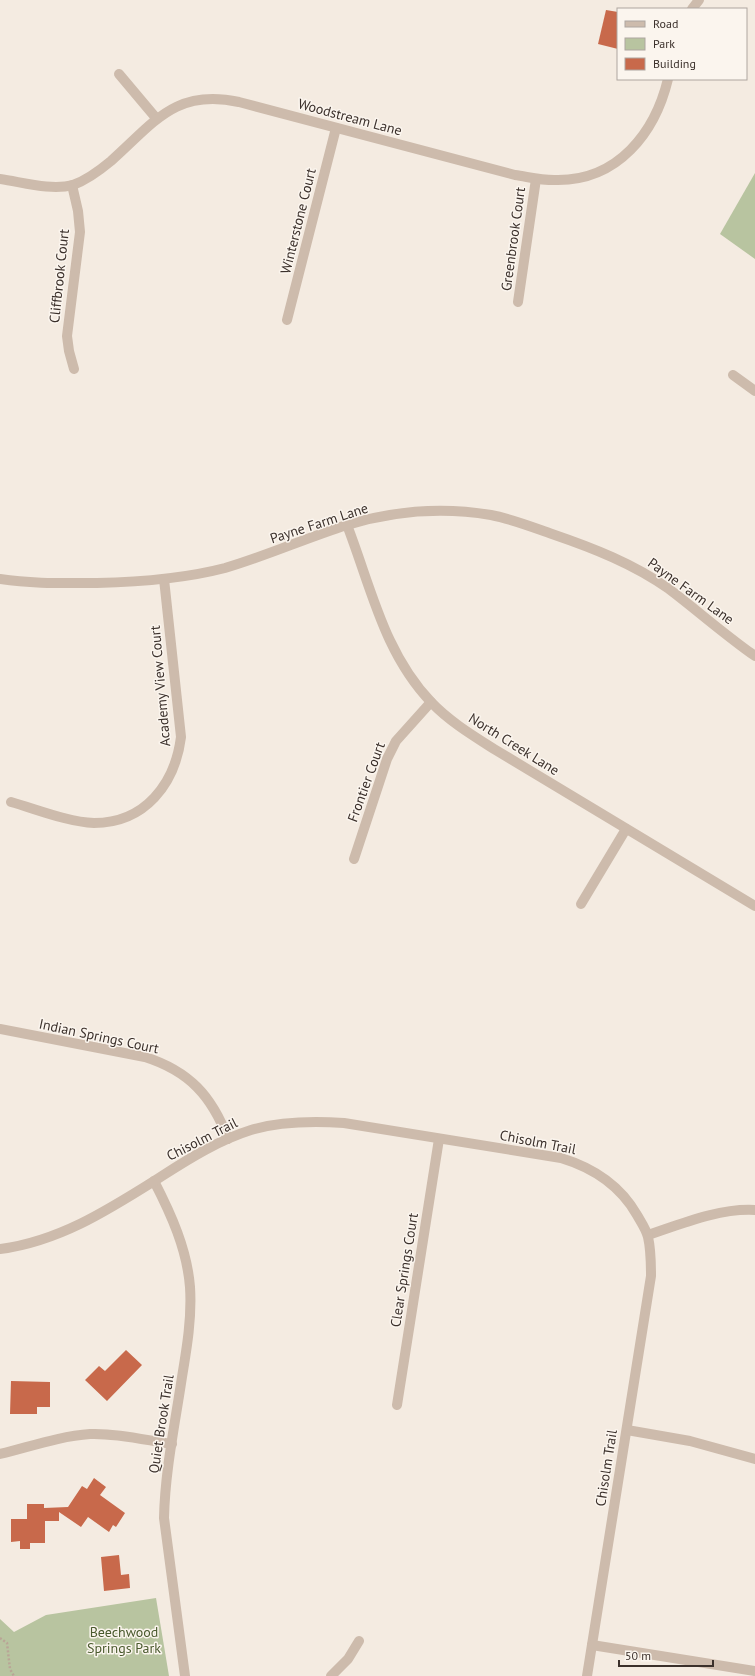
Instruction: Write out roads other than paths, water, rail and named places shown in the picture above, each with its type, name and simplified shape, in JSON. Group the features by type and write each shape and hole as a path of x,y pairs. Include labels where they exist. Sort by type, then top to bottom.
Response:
{"street":[{"path":"693,8 700,0"},
{"path":"119,74 156,118"},
{"name":"Woodstream Lane","path":"0,179 54,187 72,185 86,179 102,168 156,118 180,104 212,98 239,102 536,179 571,179 600,170 621,158 634,147 647,131 663,100 668,80"},
{"name":"Winterstone Court","path":"287,320 336,128"},
{"name":"Greenbrook Court","path":"518,302 536,179"},
{"name":"Cliffbrook Court","path":"72,185 78,211 80,232 67,336 68,351 74,369"},
{"path":"733,375 755,391"},
{"name":"Payne Farm Lane","path":"0,579 48,584 128,582 164,579 223,568 257,558 347,525 386,516 413,512 440,511 492,516 529,525 581,544 646,574 668,588 755,656"},
{"name":"North Creek Lane","path":"347,525 388,640 412,680 431,702 446,716 482,741 626,830 755,906"},
{"name":"Academy View Court","path":"11,802 80,821 109,821 123,818 147,805 166,784 178,756 181,737 164,579"},
{"name":"Frontier Court","path":"354,859 387,759 396,741 431,702"},
{"path":"580,904 626,830"},
{"name":"Indian Springs Court","path":"0,1029 145,1057 159,1062 177,1071 203,1093 221,1121 228,1138"},
{"name":"Chisolm Trail","path":"0,1249 44,1240 73,1228 98,1216 194,1156 228,1138 274,1125 318,1122 344,1123 561,1158 577,1163 598,1173 621,1192 632,1207 648,1235 651,1253 651,1276 587,1676"},
{"name":"Clear Springs Court","path":"397,1405 440,1139"},
{"name":"Quiet Brook Trail","path":"154,1181 170,1211 178,1232 187,1266 190,1287 188,1344 164,1499 164,1518 185,1676"},
{"path":"648,1235 705,1217 755,1210"},
{"path":"626,1430 690,1441 755,1459"},
{"path":"0,1454 73,1436 91,1434 109,1435 172,1444"},
{"path":"331,1676 348,1660 360,1641"},
{"path":"592,1645 755,1671"}],"park label":[{"name":"Beechwood Springs Park","path":"124,1640"}]}
